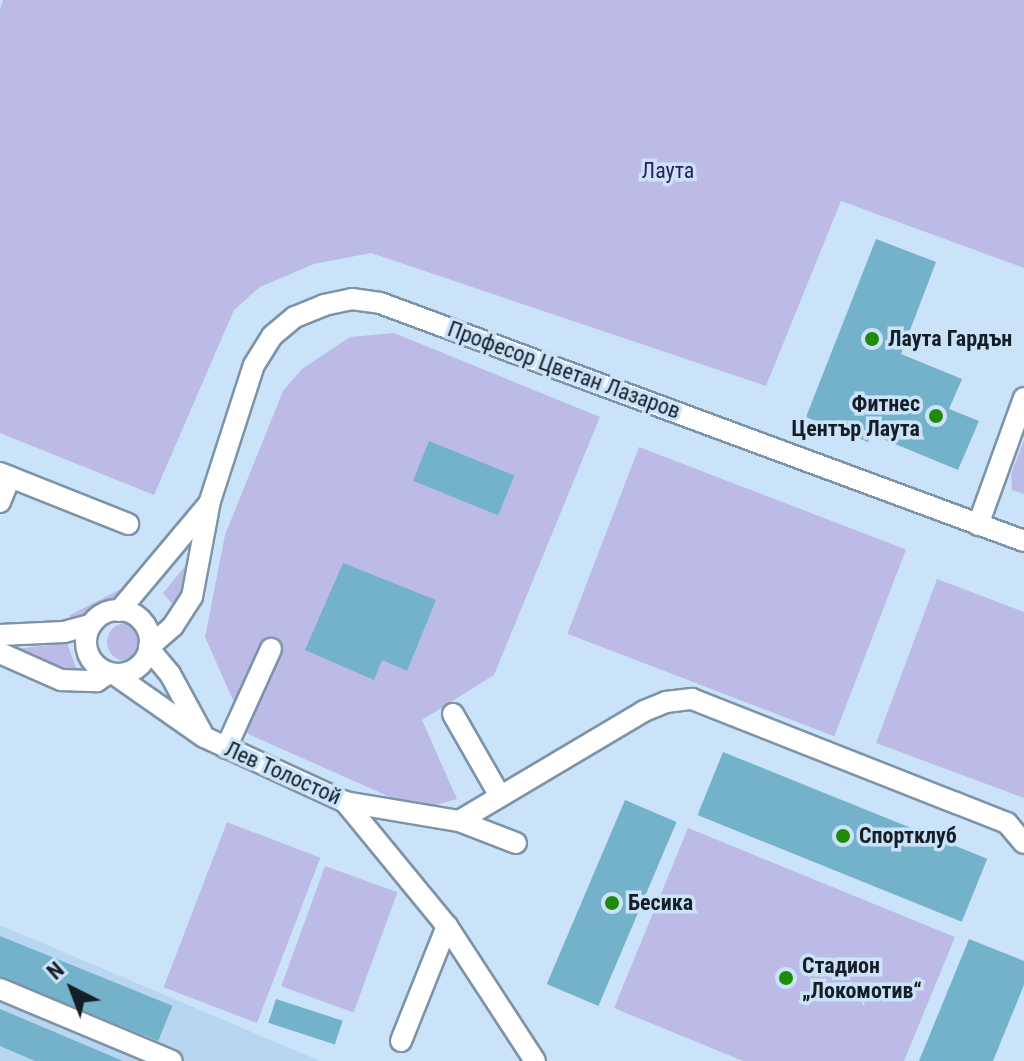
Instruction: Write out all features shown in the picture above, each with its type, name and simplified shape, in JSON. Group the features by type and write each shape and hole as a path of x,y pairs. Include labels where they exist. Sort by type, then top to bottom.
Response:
{"street":[{"name":"Професор Цветан Лазаров","path":"149,648 173,626 192,597 210,501 254,365 272,336 295,317 324,305 352,299 394,308 1024,541"},
{"path":"978,525 1024,398"},
{"path":"0,502 5,475 128,524"},
{"name":"Професор Цветан Лазаров","path":"119,611 210,501"},
{"path":"0,635 64,632 91,625 103,614 119,611 142,622 149,648 132,671 112,674 97,681 61,680 0,653"},
{"path":"91,625 86,644 88,654 93,663 112,674"},
{"name":"Лев Толостой","path":"149,648 170,674 204,737"},
{"path":"226,748 271,649"},
{"name":"Лев Толостой","path":"112,674 204,737 345,802 459,821 516,843"},
{"path":"459,821 644,711 666,702 692,699 1007,823 1024,843"},
{"path":"453,714 500,796"},
{"path":"345,802 447,926 535,1061"},
{"path":"401,1041 447,926"},
{"path":"0,989 172,1061"}],"shaded area":[{"path":"0,925 320,1061 0,1061"}],"green space":[{"name":"Лаута","path":"3,0 1024,0 1024,268 841,201 766,386 371,253 314,264 260,287 234,310 154,495 0,433 0,9"},
{"path":"394,333 600,417 494,675 422,720 457,799 431,806 399,801 248,734 205,637 225,535 283,391 302,369 350,337"},
{"path":"1024,440 1024,494 1012,490 1011,474"},
{"path":"639,447 906,549 834,736 567,634"},
{"path":"193,557 179,612 163,593"},
{"path":"937,579 1024,612 1024,798 876,743"},
{"path":"131,584 138,588 101,609 70,620 70,615"},
{"path":"126,623 139,629 145,642 139,655 126,661 113,655 107,642 113,629"},
{"path":"67,643 78,673 19,654 16,649"},
{"path":"227,822 320,858 257,1023 164,987"},
{"path":"688,828 955,937 904,1061 743,1061 614,1008"},
{"path":"325,866 397,892 354,1013 281,986"}],"building":[{"name":"Лаута Гардън","path":"876,239 936,262 901,354 962,379 949,409 979,421 958,470 871,434 868,442 806,417"},
{"path":"429,441 514,475 498,515 413,481"},
{"path":"343,563 436,600 407,671 382,660 374,680 305,650"},
{"name":"Спортклуб","path":"723,752 987,859 962,922 698,815"},
{"name":"Бесика","path":"625,800 677,822 598,1006 547,984"},
{"path":"0,936 172,1006 158,1041 0,977"},
{"path":"969,939 1024,961 1024,985 993,1061 919,1061"},
{"path":"276,999 343,1021 335,1044 268,1023"},
{"path":"0,1009 123,1061 35,1061 0,1046"}],"place":[{"name":"Лаута Гардън","path":"872,339"},
{"name":"Фитнес Център Лаута","path":"936,416"},
{"name":"Спортклуб","path":"843,836"},
{"name":"Бесика","path":"612,903"},
{"name":"Стадион „Локомотив“","path":"786,978"}]}
